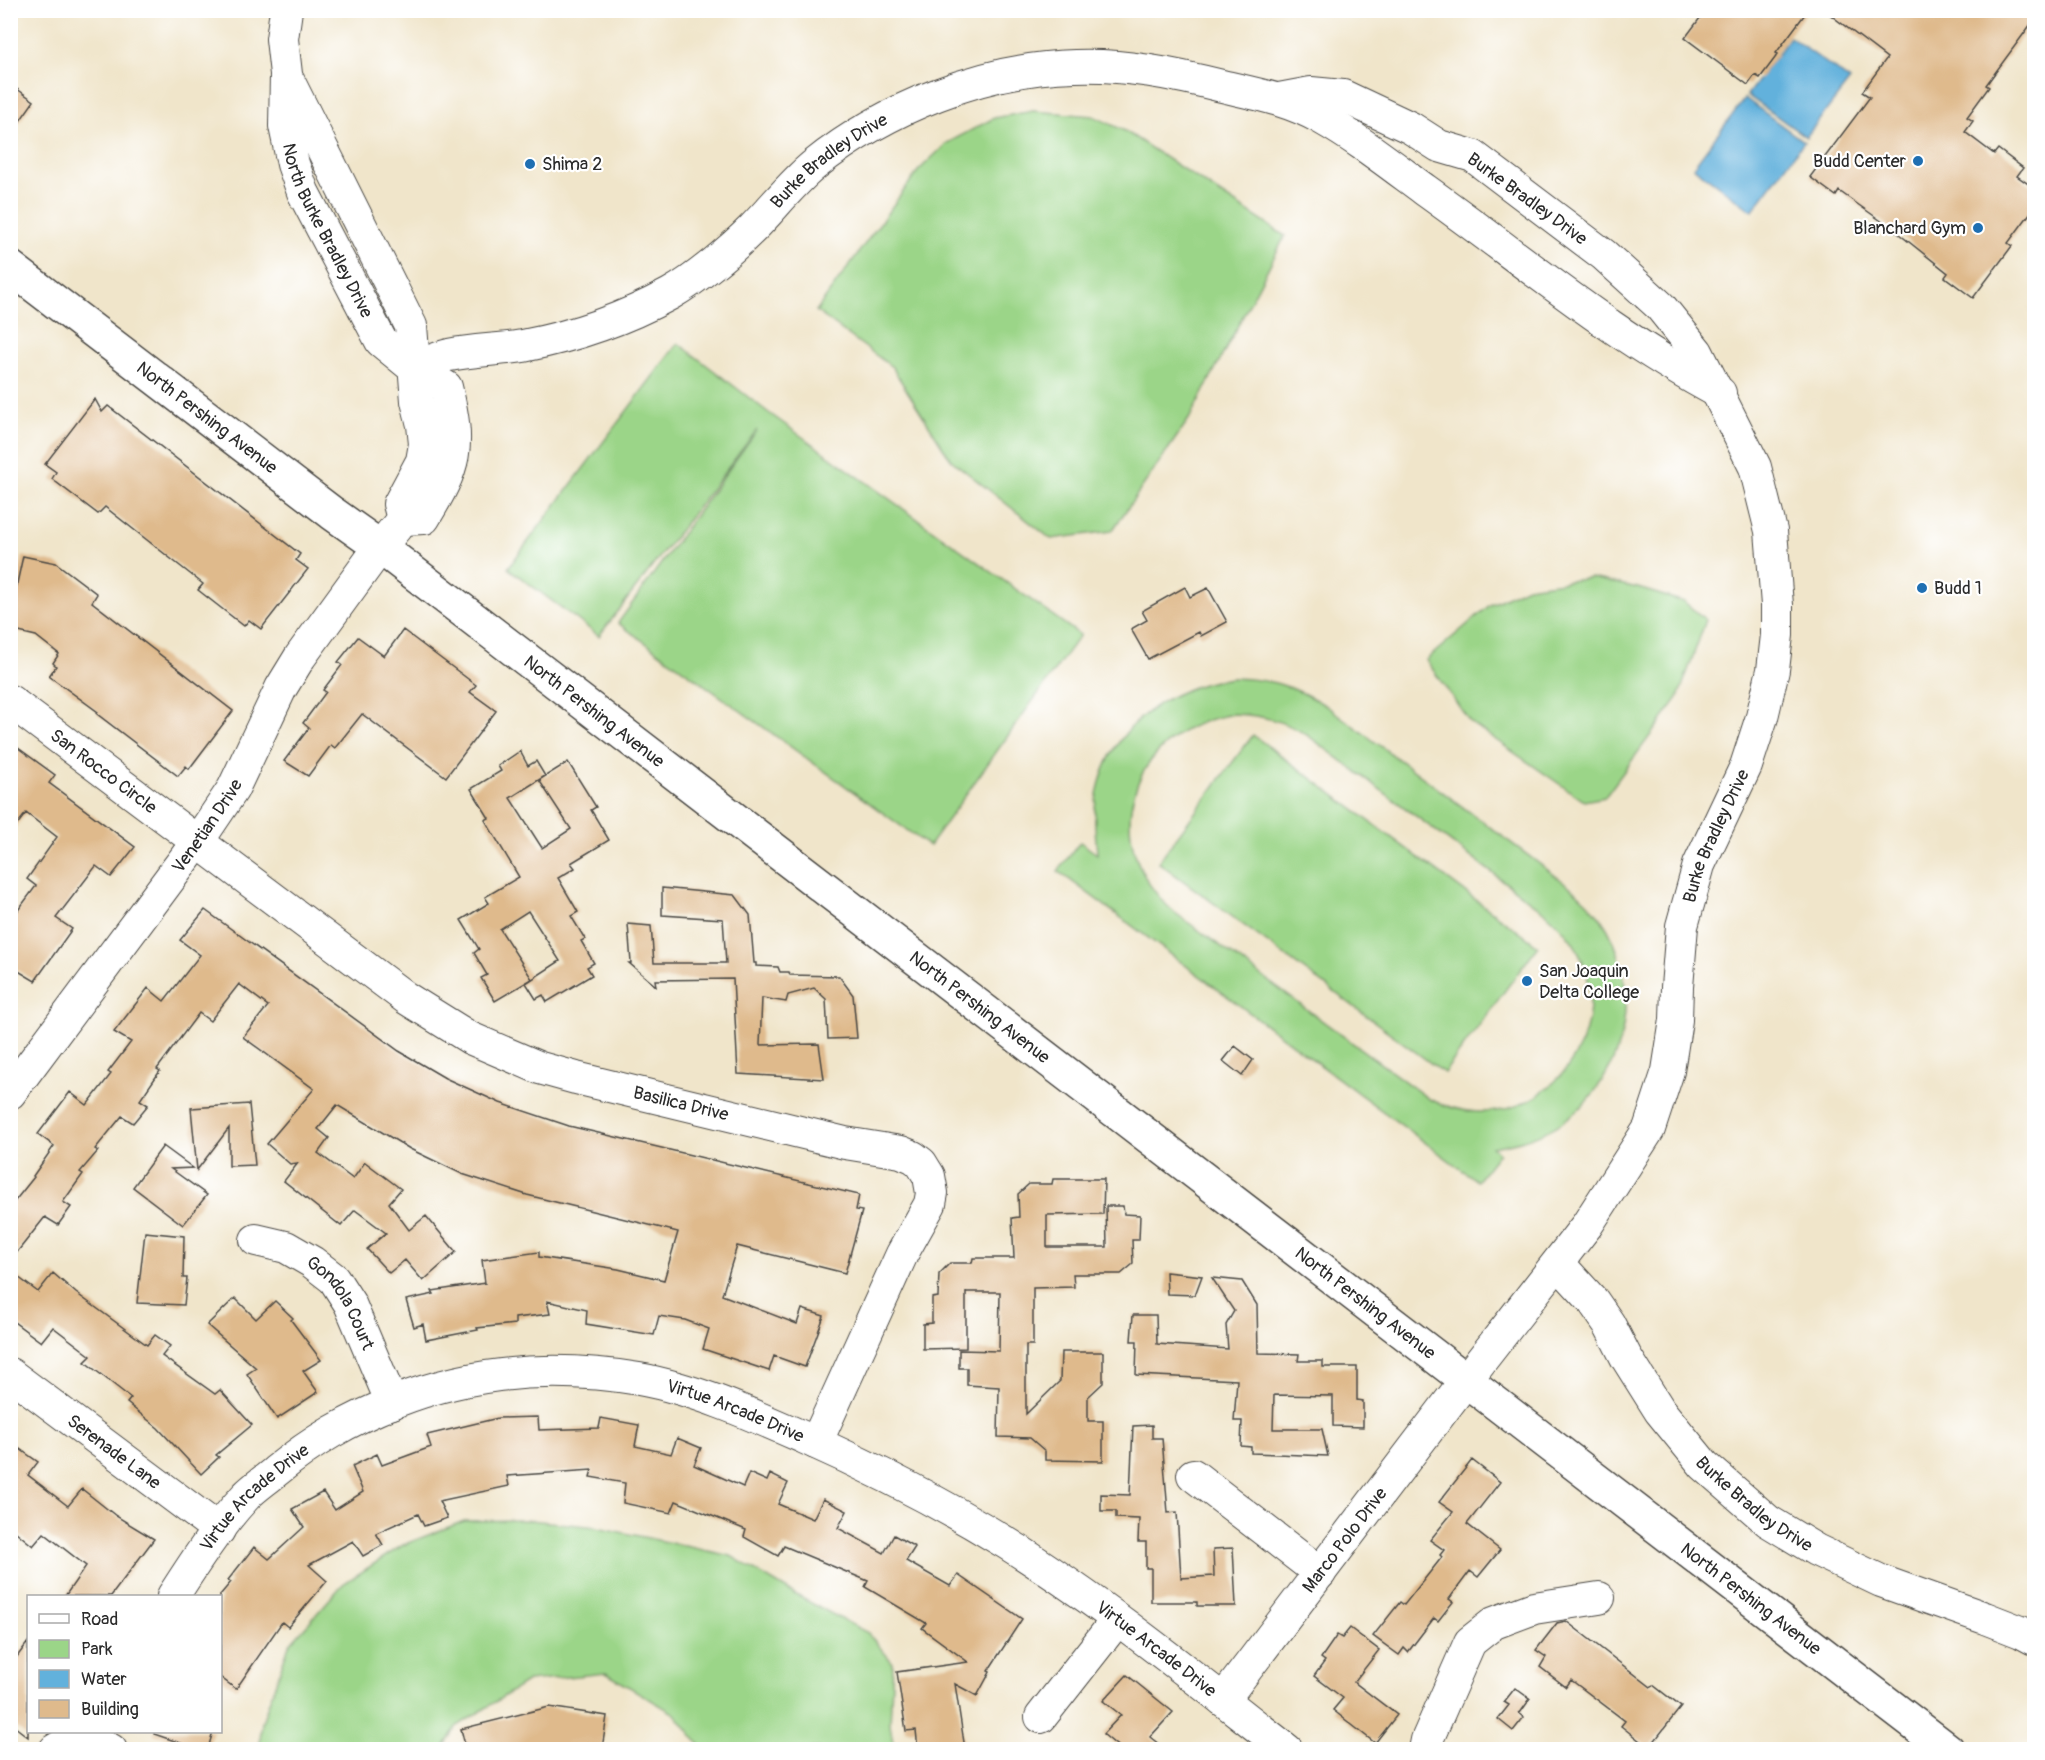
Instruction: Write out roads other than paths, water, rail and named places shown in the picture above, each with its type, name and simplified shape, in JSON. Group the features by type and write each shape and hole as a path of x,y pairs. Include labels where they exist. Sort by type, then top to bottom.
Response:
{"main road":[{"name":"North Pershing Avenue","path":"10,267 332,513 380,547 1948,1749"}],"street":[{"name":"North Burke Bradley Drive","path":"286,10 282,39 286,74 411,326 417,401 425,444 422,461 399,504 403,519 380,547"},
{"name":"Burke Bradley Drive","path":"414,368 446,355 523,346 582,332 633,313 674,292 694,278 752,229 813,166 854,136 893,115 959,86 1046,68 1078,66 1138,69 1164,73 1279,99 1317,116 1346,133 1465,218 1591,313 1684,374 1720,393"},
{"name":"Burke Bradley Drive","path":"1279,99 1311,93 1343,96 1411,128 1439,146 1473,156 1604,255 1660,306 1697,352 1720,393 1755,466 1771,531 1777,605 1777,635 1773,670 1762,717 1746,766 1699,865 1682,926 1676,1020 1668,1071 1657,1109 1649,1129 1587,1225 1466,1380"},
{"name":"Venetian Drive","path":"10,1093 198,841 233,789 281,688 300,657 380,547"},
{"name":"San Rocco Circle","path":"10,701 198,841"},
{"name":"Basilica Drive","path":"198,841 406,998 470,1038 540,1068 576,1078 845,1143 901,1152 921,1163 929,1176 932,1193 930,1204 902,1254 816,1443"},
{"name":"Gondola Court","path":"256,1240 286,1247 312,1262 334,1279 350,1304 392,1403"},
{"name":"Burke Bradley Drive","path":"1558,1263 1593,1301 1609,1324 1626,1357 1668,1420 1704,1465 1768,1521 1816,1551 1881,1581 1985,1618 2034,1639"},
{"name":"Virtue Arcade Drive","path":"174,1595 196,1561 248,1494 303,1449 356,1417 425,1390 507,1374 564,1371 640,1379 703,1397 768,1421 908,1486 1008,1544 1078,1591 1287,1749"},
{"name":"Serenade Lane","path":"10,1374 219,1530"},
{"name":"Marco Polo Drive","path":"1223,1700 1466,1380"},
{"path":"1193,1475 1320,1573"},
{"path":"1425,1749 1470,1642 1494,1623 1534,1608 1599,1598"},
{"path":"1041,1717 1117,1620"},
{"path":"55,1749 71,1741 106,1741"}],"water":[{"path":"1790,37 1850,80 1806,137 1747,95"},
{"path":"1745,98 1804,142 1752,211 1693,167"}],"place":[{"name":"Budd Center","path":"1918,161"},
{"name":"Shima 2","path":"530,164"},
{"name":"Blanchard Gym","path":"1978,228"},
{"name":"Budd 1","path":"1922,588"},
{"name":"San Joaquin Delta College","path":"1527,981"}]}
